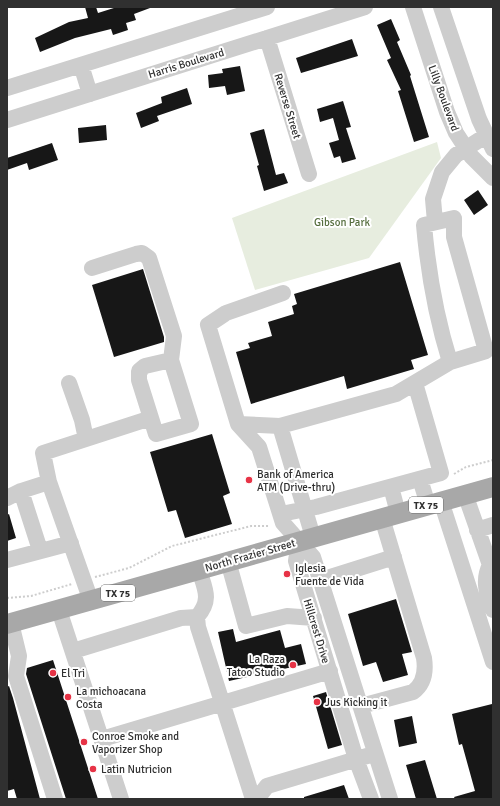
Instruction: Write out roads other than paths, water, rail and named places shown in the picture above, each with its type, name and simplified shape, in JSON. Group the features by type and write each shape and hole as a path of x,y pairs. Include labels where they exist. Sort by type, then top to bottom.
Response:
{"main road":[{"name":"North Frazier Street","path":"9,623 493,486"}],"street":[{"path":"7,88 267,7"},
{"name":"Harris Boulevard","path":"7,120 365,7"},
{"name":"Lilly Boulevard","path":"413,7 447,112 456,133 466,148 493,178"},
{"path":"435,222 433,199 442,172 456,155 466,148 490,142 463,76 441,7"},
{"name":"Reverse Street","path":"267,38 309,174"},
{"path":"81,65 90,94"},
{"path":"238,424 280,426 389,396 415,383 450,362 486,351 454,237 454,218 424,225 428,265 441,333 450,362"},
{"path":"92,268 136,254 142,254 149,258 174,336 171,360 191,424 156,434 139,380 140,371 145,366 171,360"},
{"path":"283,293 226,313 208,325 238,424 259,447 284,523 306,539"},
{"path":"69,383 82,420 86,439"},
{"path":"281,514 442,473 415,383"},
{"path":"91,601 49,482 43,453 151,418"},
{"path":"280,426 305,509 306,539"},
{"path":"420,479 434,503 493,662"},
{"path":"40,550 12,493 49,482"},
{"path":"361,706 413,692 419,688 425,669 424,658 394,557 390,516 391,487"},
{"path":"465,494 491,564 486,573 486,592 493,610"},
{"path":"478,530 493,526"},
{"name":"Hillcrest Drive","path":"306,539 321,580 390,799"},
{"name":"Hillcrest Drive","path":"306,539 296,561 356,759 371,799"},
{"path":"7,560 71,542"},
{"path":"321,580 394,557"},
{"path":"228,561 246,626 287,616 314,618"},
{"path":"72,651 181,618 196,617 204,609 206,602 206,593 199,570"},
{"path":"59,610 121,799"},
{"path":"196,617 253,799"},
{"path":"9,623 19,656 12,677 55,799"},
{"path":"102,739 330,671"},
{"path":"257,799 267,786 376,753"}],"place":[{"name":"Bank of America ATM (Drive-thru)","path":"249,480"},
{"name":"Iglesia Fuente de Vida","path":"287,574"},
{"name":"La Raza Tatoo Studio","path":"293,665"},
{"name":"El Tri","path":"53,673"},
{"name":"La michoacana Costa","path":"68,697"},
{"name":"Jus Kicking it","path":"317,702"},
{"name":"Conroe Smoke and Vaporizer Shop","path":"84,742"},
{"name":"Latin Nutricion","path":"93,769"}],"park label":[{"name":"Gibson Park","path":"342,222"}]}
